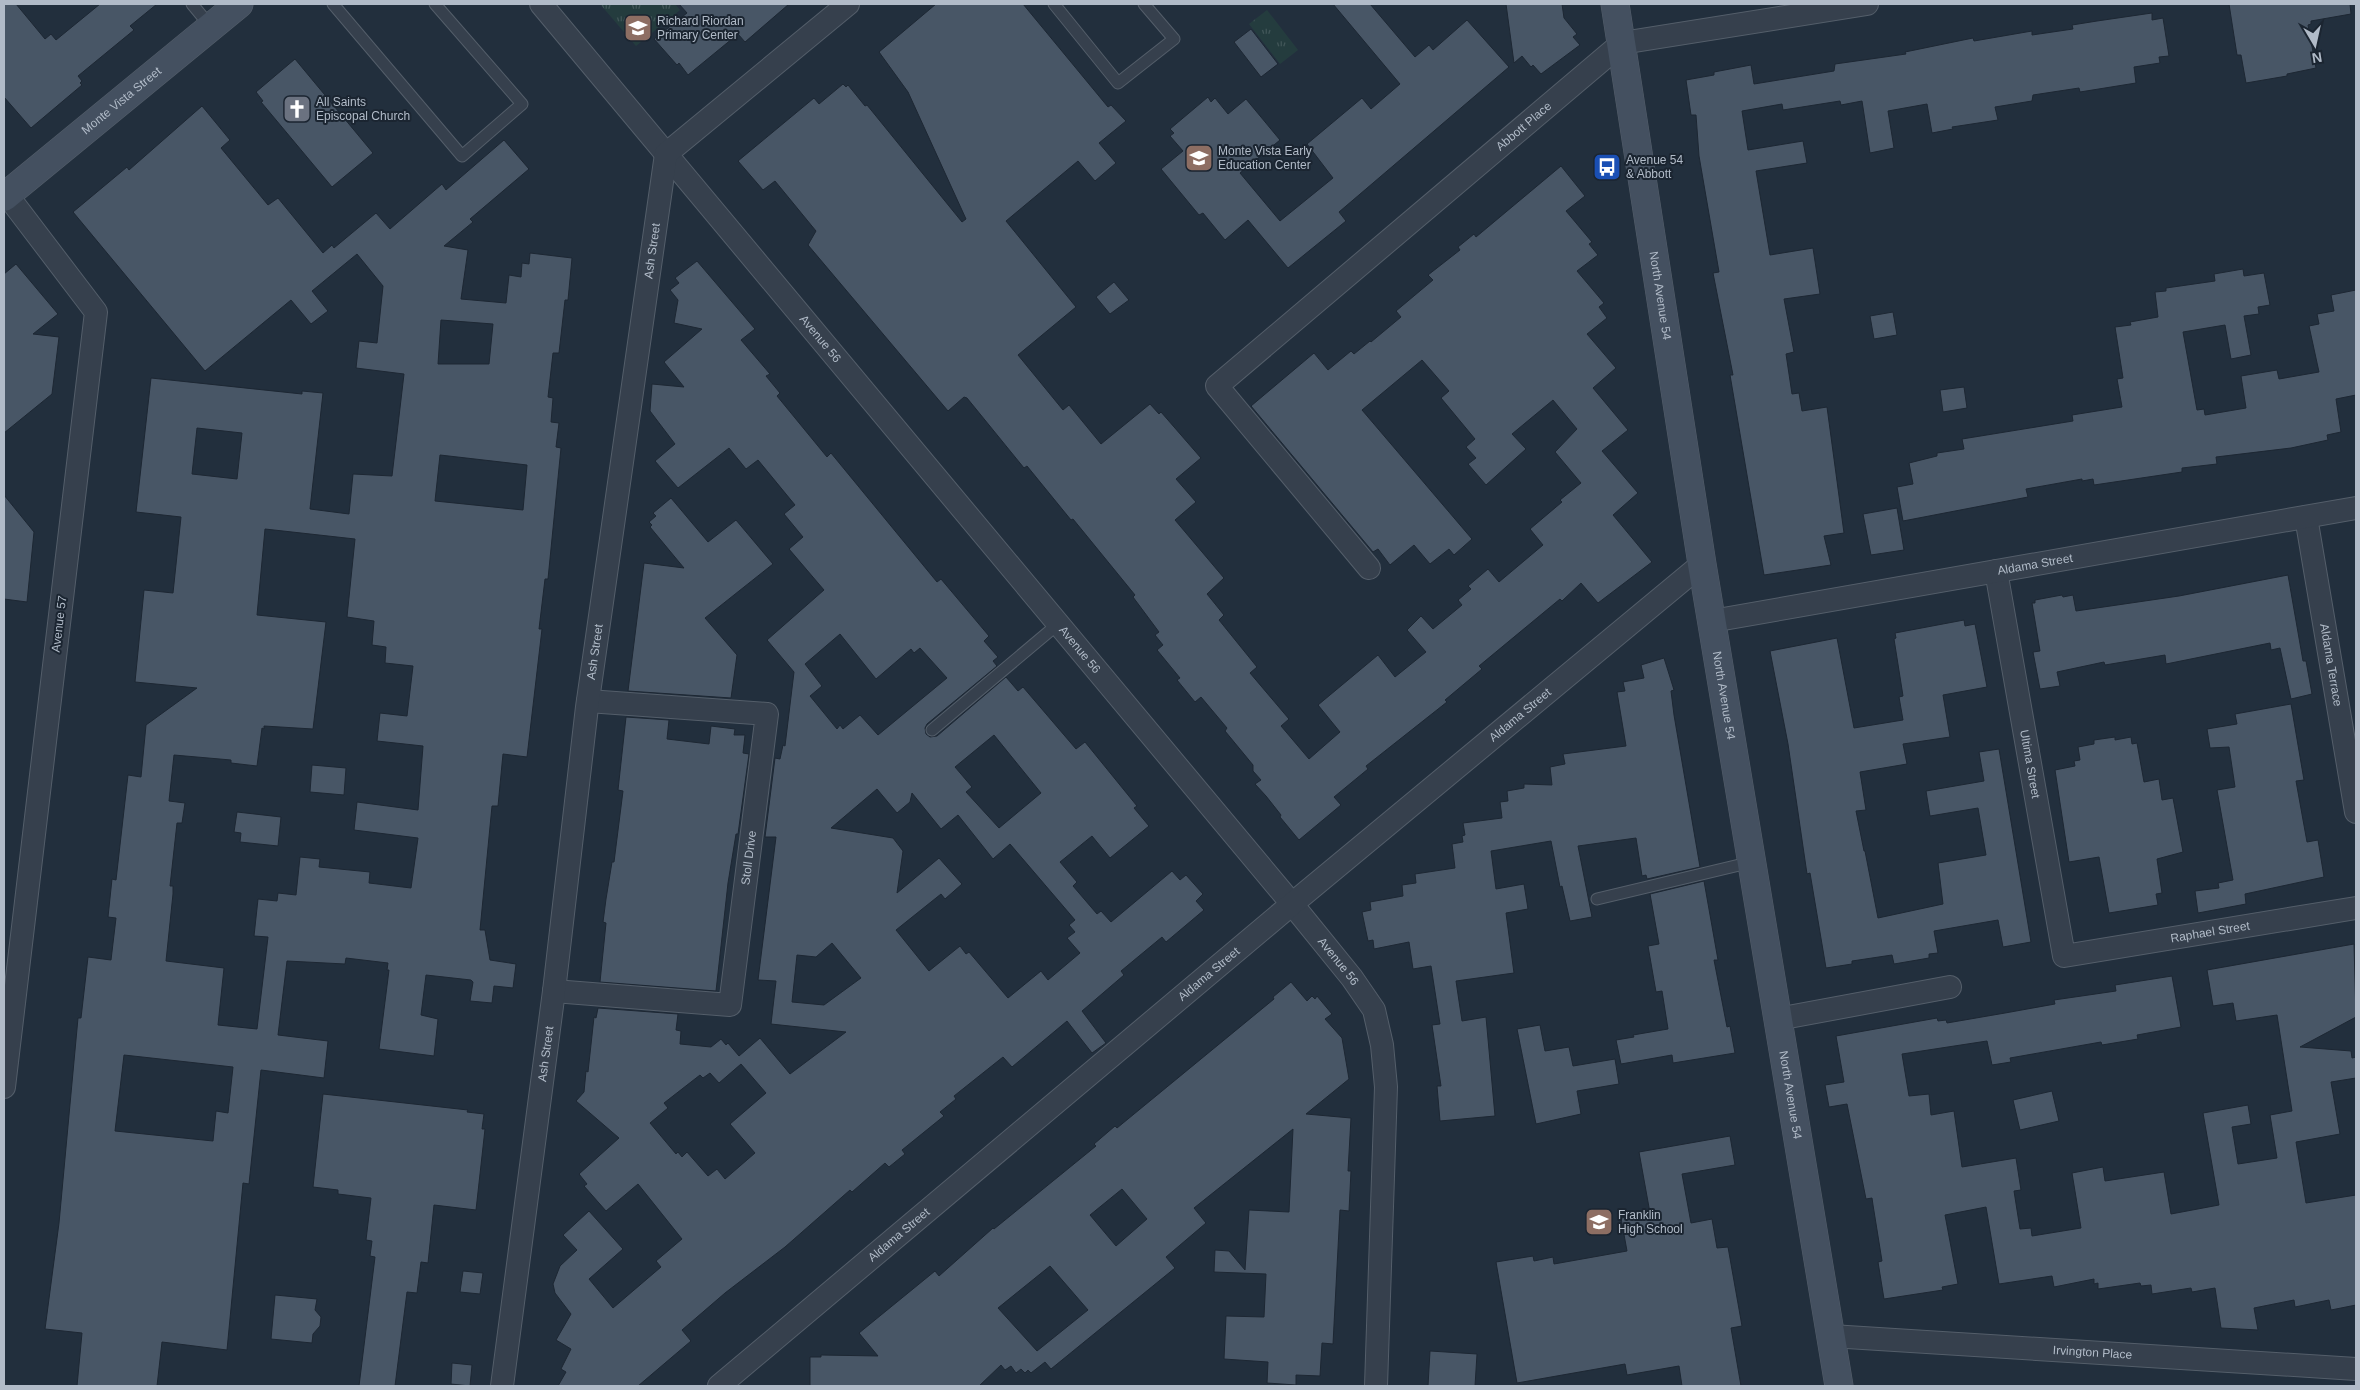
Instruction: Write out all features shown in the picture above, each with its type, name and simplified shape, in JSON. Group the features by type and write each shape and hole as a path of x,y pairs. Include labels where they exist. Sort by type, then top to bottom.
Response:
{"street":[{"name":"Monte Vista Street","path":"5,194 239,4"},
{"name":"Avenue 56","path":"541,4 1292,904 1352,978 1374,1010 1382,1045 1386,1087 1376,1386"},
{"path":"666,154 848,4"},
{"name":"North Avenue 54","path":"1615,4 1702,564 1839,1386"},
{"path":"1622,43 1867,4"},
{"name":"Abbott Place","path":"1369,568 1217,386 1622,43"},
{"name":"Ash Street","path":"502,1386 554,991 588,701 666,154"},
{"name":"Avenue 57","path":"4,1087 96,312 5,194"},
{"name":"Aldama Street","path":"1712,621 2356,508"},
{"name":"Aldama Terrace","path":"2306,517 2356,812"},
{"name":"Aldama Street","path":"719,1386 1292,904 1702,564"},
{"name":"Ultima Street","path":"1996,571 2064,956"},
{"name":"Stoll Drive","path":"554,991 730,1005 767,714 588,701"},
{"name":"Raphael Street","path":"2064,956 2356,908"},
{"path":"1778,1019 1950,986"},
{"name":"Irvington Place","path":"1831,1336 2356,1369"}],"lane":[{"path":"192,4 211,27"},
{"path":"333,4 462,156 522,104 435,4"},
{"path":"1054,4 1118,83 1174,39 1144,4"},
{"path":"932,730 1058,624"},
{"path":"1597,900 1752,862"}],"green space":[{"name":"Richard Riordan Primary Center","path":"600,4 675,4 680,10 636,46"},
{"path":"1267,10 1298,50 1280,64 1249,24"}],"building":[{"path":"4,4 16,4 45,39 51,34 56,40 100,4 157,4 130,26 134,30 78,76 82,81 80,83 82,85 31,128 4,97"},
{"path":"679,4 789,4 745,42 738,34 688,75 679,63 677,65 654,39 687,13"},
{"path":"936,4 1023,4 1108,107 1111,105 1126,121 1099,143 1116,163 1095,181 1078,161 1006,221 1076,307 1018,355 1063,410 1069,405 1101,444 1150,404 1159,414 1161,412 1201,458 1176,479 1196,502 1175,520 1224,578 1207,594 1224,615 1219,620 1257,667 1250,673 1289,719 1281,726 1309,759 1340,732 1318,705 1378,655 1395,677 1426,652 1407,630 1421,616 1433,629 1462,605 1458,600 1471,589 1468,586 1488,569 1499,582 1543,545 1530,529 1581,483 1555,452 1577,429 1553,400 1512,434 1526,449 1486,485 1468,464 1476,458 1466,447 1475,439 1441,398 1449,391 1422,360 1362,410 1472,539 1454,555 1449,549 1430,564 1414,545 1390,565 1378,549 1373,552 1251,406 1314,353 1328,370 1351,351 1354,354 1371,342 1401,317 1396,311 1433,280 1428,275 1460,250 1458,247 1474,234 1476,237 1561,166 1585,196 1566,211 1592,242 1589,244 1598,255 1577,271 1604,303 1599,307 1607,318 1587,334 1616,368 1593,388 1628,430 1602,451 1638,493 1613,515 1652,562 1598,603 1581,583 1562,601 1560,599 1479,666 1482,669 1445,700 1447,702 1366,766 1368,769 1334,797 1341,805 1299,840 1255,784 1261,780 1253,771 1253,765 1225,731 1227,728 1201,697 1195,702 1177,680 1180,678 1157,650 1163,645 1155,635 1159,632 1133,597 1135,595 1073,519 1071,520 1027,466 1024,468 967,398 964,397 948,411 808,245 816,231 775,181 763,190 738,161 814,98 819,104 843,84 846,87 848,85 865,106 867,105 962,222 966,219 908,92 879,52"},
{"path":"1333,4 1370,4 1415,57 1429,45 1433,50 1467,20 1509,67 1339,212 1346,221 1288,268 1248,220 1225,240 1203,213 1199,215 1161,169 1183,151 1170,136 1174,133 1170,129 1208,97 1211,102 1215,98 1228,114 1246,99 1280,140 1240,173 1280,221 1333,178 1307,144 1362,98 1371,109 1400,84"},
{"path":"1506,4 1562,4 1564,18 1577,34 1573,37 1580,45 1541,74 1533,65 1531,67 1522,56 1514,63"},
{"path":"2229,4 2350,4 2351,14 2311,21 2311,24 2308,25 2316,68 2287,74 2287,76 2246,83 2241,55 2237,55"},
{"path":"2152,13 2152,20 2163,18 2169,56 2159,57 2160,63 2134,67 2136,83 2080,92 2079,88 2033,95 2032,101 1995,107 1998,120 1952,127 1953,129 1932,133 1927,104 1888,111 1894,148 1870,153 1862,101 1841,105 1840,101 1783,110 1782,104 1742,111 1748,150 1803,141 1807,163 1756,171 1770,255 1813,248 1820,294 1784,299 1794,352 1786,354 1792,394 1799,393 1802,411 1827,407 1844,533 1824,536 1831,565 1764,575 1730,375 1733,375 1713,273 1719,272 1699,156 1696,115 1691,115 1686,80 1751,65 1754,84 1834,71 1835,64 1906,54 1905,52 1973,38 1974,41 2032,31 2032,35 2073,29 2072,25"},
{"path":"1251,29 1278,64 1261,77 1234,42"},
{"path":"295,59 373,153 332,187 261,102 263,101 256,92"},
{"path":"202,106 230,140 221,148 268,205 278,198 323,253 332,245 334,248 376,213 390,229 442,184 446,190 504,140 529,169 470,219 473,222 444,246 468,250 461,299 506,303 509,275 521,277 522,263 529,264 530,253 572,258 568,300 565,300 559,353 553,353 548,397 553,398 551,422 559,423 556,447 561,448 548,579 545,579 539,629 542,629 527,757 503,754 498,806 492,806 480,930 485,930 490,960 516,964 513,988 494,986 492,1003 470,1001 473,982 471,980 426,975 421,1015 438,1019 434,1056 379,1049 389,970 387,970 388,963 346,958 345,964 287,961 278,1035 328,1041 324,1078 261,1070 249,1184 243,1183 227,1350 162,1342 157,1386 77,1386 82,1333 45,1329 59,1223 78,1018 81,1018 88,957 111,960 116,918 108,917 112,879 116,880 128,775 141,777 146,725 197,688 135,682 144,590 173,593 181,517 136,512 151,378 302,394 302,391 323,393 310,509 349,514 353,474 392,476 404,374 356,368 359,341 377,343 383,286 357,254 312,291 328,311 311,324 291,300 205,371 73,212 127,167 129,170","holes":["441,320 493,324 489,364 438,364","197,428 242,433 237,479 192,474","440,455 527,465 523,510 435,501","265,529 355,539 347,617 374,621 372,645 386,647 385,663 413,666 407,716 380,713 377,741 423,746 418,810 357,802 354,830 418,838 411,888 369,883 370,872 319,867 320,859 300,857 296,895 278,893 277,901 258,899 254,936 268,937 257,1029 218,1025 224,968 166,961 173,894 173,886 170,886 177,823 182,823 185,803 169,801 174,755 231,760 231,763 257,766 262,728 264,729 264,726 313,729 326,622 257,615","124,1055 233,1067 228,1113 216,1111 213,1141 115,1131"]},
{"path":"697,261 755,329 741,340 770,374 766,376 780,393 777,396 827,457 831,453 937,582 941,579 989,636 984,641 998,657 993,661 997,666 927,724 925,728 926,734 930,737 937,736 1006,677 1018,691 1023,687 1076,749 1085,742 1137,806 1134,808 1149,826 1110,858 1092,836 1060,862 1077,882 1073,886 1097,914 1101,911 1111,922 1172,871 1180,880 1186,875 1203,894 1196,901 1204,910 1166,942 1162,937 1121,971 1124,975 1082,1011 1106,1043 1092,1053 1067,1021 1012,1067 1003,1057 954,1096 956,1099 940,1112 944,1116 902,1150 905,1154 889,1167 885,1163 852,1192 850,1190 785,1247 725,1293 682,1330 691,1341 638,1386 558,1386 566,1372 561,1369 571,1349 556,1340 571,1314 555,1293 553,1284 560,1266 577,1250 563,1235 589,1211 623,1249 589,1279 613,1308 661,1267 656,1261 682,1239 638,1184 606,1211 584,1186 587,1184 579,1174 619,1138 576,1101 584,1092 594,1017 596,1018 598,1008 678,1014 676,1030 681,1031 680,1044 711,1047 721,1039 726,1045 728,1043 739,1056 760,1038 790,1074 846,1032 771,1024 776,981 758,980 776,837 765,837 775,758 780,759 783,745 785,746 794,672 767,640 824,590 789,549 803,537 784,514 795,505 758,460 746,469 729,448 678,488 655,461 675,444 650,411 652,384 684,387 664,362 702,329 674,323 678,300 670,290 679,283 675,278","holes":["840,634 876,679 911,649 914,653 920,648 947,678 878,735 860,715 843,729 840,725 837,729 810,696 822,686 805,664","994,735 1041,793 999,828 966,792 972,787 955,767","877,789 897,813 910,802 912,793 941,829 958,815 993,859 1010,844 1075,920 1069,925 1075,932 1067,938 1080,953 1048,980 1041,971 1008,998 969,952 966,954 960,946 929,971 896,930 941,894 945,899 962,884 939,858 897,893 903,851 893,838 831,828","832,943 861,978 824,1005 792,1002 797,955 816,957","741,1064 766,1093 730,1124 755,1153 725,1179 717,1169 708,1176 687,1152 682,1157 678,1152 676,1154 650,1123 668,1108 664,1103 700,1075 703,1078 710,1073 719,1083"]},
{"path":"16,264 58,314 33,334 59,337 52,394 4,433 4,274"},
{"path":"2243,269 2244,276 2264,273 2270,305 2258,307 2259,314 2244,316 2251,355 2231,359 2225,325 2183,332 2197,410 2204,409 2205,415 2246,408 2241,376 2277,370 2279,379 2319,372 2309,326 2319,324 2317,314 2334,311 2331,295 2356,290 2356,395 2336,399 2341,432 2327,435 2328,440 2291,448 2216,457 2217,464 2182,468 2182,472 2094,485 2093,479 2082,481 2082,479 2026,489 2028,497 1903,521 1897,487 1913,484 1909,463 1937,456 1937,453 1964,449 1962,439 2073,421 2072,415 2122,407 2117,379 2123,378 2115,327 2131,325 2130,322 2158,317 2155,292 2166,291 2166,288 2215,281 2214,274"},
{"path":"1114,282 1129,300 1110,314 1096,297"},
{"path":"1893,312 1897,335 1874,339 1870,316"},
{"path":"1964,387 1967,408 1943,412 1940,390"},
{"path":"4,495 34,532 27,602 4,599"},
{"path":"671,498 708,542 736,520 773,564 705,618 737,655 731,698 628,691 644,563 684,568 650,527 652,525 649,522 656,516 653,513"},
{"path":"1897,508 1904,550 1871,555 1863,514"},
{"path":"2288,575 2303,661 2306,661 2312,694 2291,699 2280,648 2271,650 2270,643 2166,664 2165,655 2105,665 2104,662 2057,672 2060,686 2040,689 2033,652 2040,651 2032,603 2035,603 2035,600 2073,595 2076,611 2179,596"},
{"path":"1964,620 1965,626 1975,624 1987,687 1943,695 1950,737 1903,744 1907,764 1860,772 1866,810 1856,811 1864,851 1878,918 1943,904 1938,863 1986,855 1978,808 1930,816 1926,791 1984,781 1979,752 1999,749 2031,942 2003,947 1998,920 1934,931 1938,953 1929,954 1929,958 1894,964 1892,955 1852,961 1852,964 1826,968 1810,873 1807,874 1788,744 1770,651 1837,638 1854,728 1903,720 1899,697 1903,696 1894,639 1896,638 1895,633"},
{"path":"1664,658 1674,690 1671,691 1674,715 1700,867 1647,879 1646,875 1642,876 1636,838 1578,846 1592,917 1570,921 1562,886 1560,887 1551,841 1491,851 1496,889 1524,884 1528,909 1506,913 1514,973 1456,981 1462,1021 1486,1017 1495,1116 1440,1121 1437,1086 1441,1086 1432,1025 1440,1024 1431,966 1413,969 1409,942 1374,949 1373,940 1368,941 1362,912 1371,910 1370,902 1403,896 1402,885 1416,883 1415,874 1455,868 1452,844 1463,842 1462,836 1465,835 1463,823 1502,818 1500,802 1508,801 1507,791 1524,788 1524,784 1552,785 1550,767 1565,764 1563,754 1626,746 1617,692 1625,691 1623,682 1644,678 1641,665"},
{"path":"2291,704 2304,780 2296,781 2307,842 2318,840 2324,877 2245,894 2246,904 2198,913 2195,891 2219,888 2218,883 2233,880 2217,790 2235,787 2229,747 2210,748 2207,729 2237,724 2235,714"},
{"path":"626,717 669,720 667,739 709,744 711,726 735,729 734,735 745,735 743,753 749,754 738,834 736,834 728,883 716,991 600,982 606,923 603,922 612,862 614,862 623,791 618,790"},
{"path":"2115,737 2115,740 2131,737 2132,744 2137,743 2144,782 2159,779 2162,800 2173,798 2183,852 2157,859 2162,893 2156,894 2158,905 2109,913 2099,857 2069,862 2055,770 2075,766 2074,761 2080,760 2078,747 2094,744 2094,740"},
{"path":"312,765 346,768 344,795 310,792"},
{"path":"237,812 281,817 278,846 240,842 241,833 234,832"},
{"path":"1704,881 1718,960 1714,960 1727,1027 1730,1026 1735,1053 1673,1063 1672,1055 1621,1064 1616,1040 1668,1029 1662,991 1656,992 1648,946 1659,944 1650,894"},
{"path":"2354,944 2356,1017 2300,1047 2351,1051 2352,1058 2356,1057 2356,1078 2331,1082 2340,1134 2296,1142 2306,1203 2356,1195 2356,1305 2331,1310 2329,1300 2295,1307 2294,1300 2254,1308 2258,1330 2221,1328 2215,1288 2192,1292 2191,1288 2152,1294 2151,1285 2141,1286 2140,1283 2098,1289 2098,1283 2094,1284 2094,1279 2054,1287 2052,1276 1999,1284 1986,1207 1945,1215 1958,1284 1942,1287 1943,1290 1884,1299 1878,1262 1882,1261 1872,1198 1866,1199 1847,1104 1829,1107 1825,1085 1844,1082 1836,1036 1937,1018 1938,1021 1946,1020 1947,1023 2005,1013 2055,1004 2054,1000 2116,991 2115,985 2172,976 2181,1027 2137,1035 2138,1039 2102,1045 2101,1042 2010,1058 2011,1062 1992,1065 1987,1041 1902,1054 1909,1096 1929,1094 1931,1115 1954,1111 1962,1167 2016,1158 2021,1190 2014,1191 2020,1229 2031,1228 2032,1236 2081,1228 2072,1173 2103,1167 2105,1181 2164,1172 2171,1214 2219,1205 2203,1113 2248,1105 2251,1124 2232,1127 2238,1164 2277,1158 2270,1115 2292,1111 2277,1015 2236,1021 2233,1003 2213,1006 2207,970"},
{"path":"1291,982 1307,1001 1312,996 1315,999 1317,996 1332,1014 1325,1019 1342,1038 1349,1079 1306,1114 1351,1118 1348,1171 1351,1171 1349,1211 1340,1210 1333,1344 1322,1343 1320,1376 1296,1375 1296,1385 1267,1383 1268,1362 1224,1359 1226,1316 1264,1317 1266,1274 1214,1272 1215,1250 1229,1251 1245,1270 1249,1210 1289,1212 1293,1129 1194,1208 1206,1223 1166,1257 1175,1268 1051,1369 1045,1362 1031,1373 1028,1370 1025,1373 1021,1369 1016,1373 1011,1366 1005,1370 1001,1365 979,1386 810,1386 810,1357 821,1357 821,1355 878,1356 859,1333 935,1271 939,1276 993,1228 1096,1146 1094,1144 1115,1126 1117,1128 1274,999 1273,997","holes":["1122,1189 1147,1219 1116,1246 1090,1215","1050,1266 1088,1310 1037,1351 998,1308"]},
{"path":"1540,1025 1545,1051 1569,1047 1573,1066 1615,1059 1619,1084 1577,1091 1581,1114 1536,1124 1517,1029"},
{"path":"2052,1091 2059,1121 2020,1130 2013,1100"},
{"path":"323,1094 468,1110 467,1112 484,1114 482,1129 485,1129 476,1210 434,1205 428,1263 421,1262 417,1293 407,1292 395,1386 359,1386 375,1257 370,1256 372,1241 366,1240 371,1198 338,1194 338,1190 313,1187"},
{"path":"1730,1136 1735,1165 1682,1174 1691,1223 1712,1219 1717,1248 1728,1247 1742,1326 1731,1328 1741,1386 1682,1386 1679,1366 1627,1375 1625,1364 1517,1383 1496,1262 1533,1256 1534,1261 1553,1257 1554,1264 1627,1251 1621,1218 1650,1213 1639,1152"},
{"path":"463,1271 483,1273 480,1294 460,1292"},
{"path":"275,1295 317,1299 315,1310 321,1317 320,1326 313,1334 312,1343 271,1339"},
{"path":"1430,1351 1477,1354 1475,1386 1428,1386"},
{"path":"452,1363 472,1365 470,1386 451,1384"}],"place":[{"name":"Richard Riordan Primary Center","path":"638,28"},
{"name":"All Saints Episcopal Church","path":"297,109"},
{"name":"Monte Vista Early Education Center","path":"1199,158"},
{"name":"Avenue 54 & Abbott","path":"1607,167"},
{"name":"Franklin High School","path":"1599,1222"}]}
